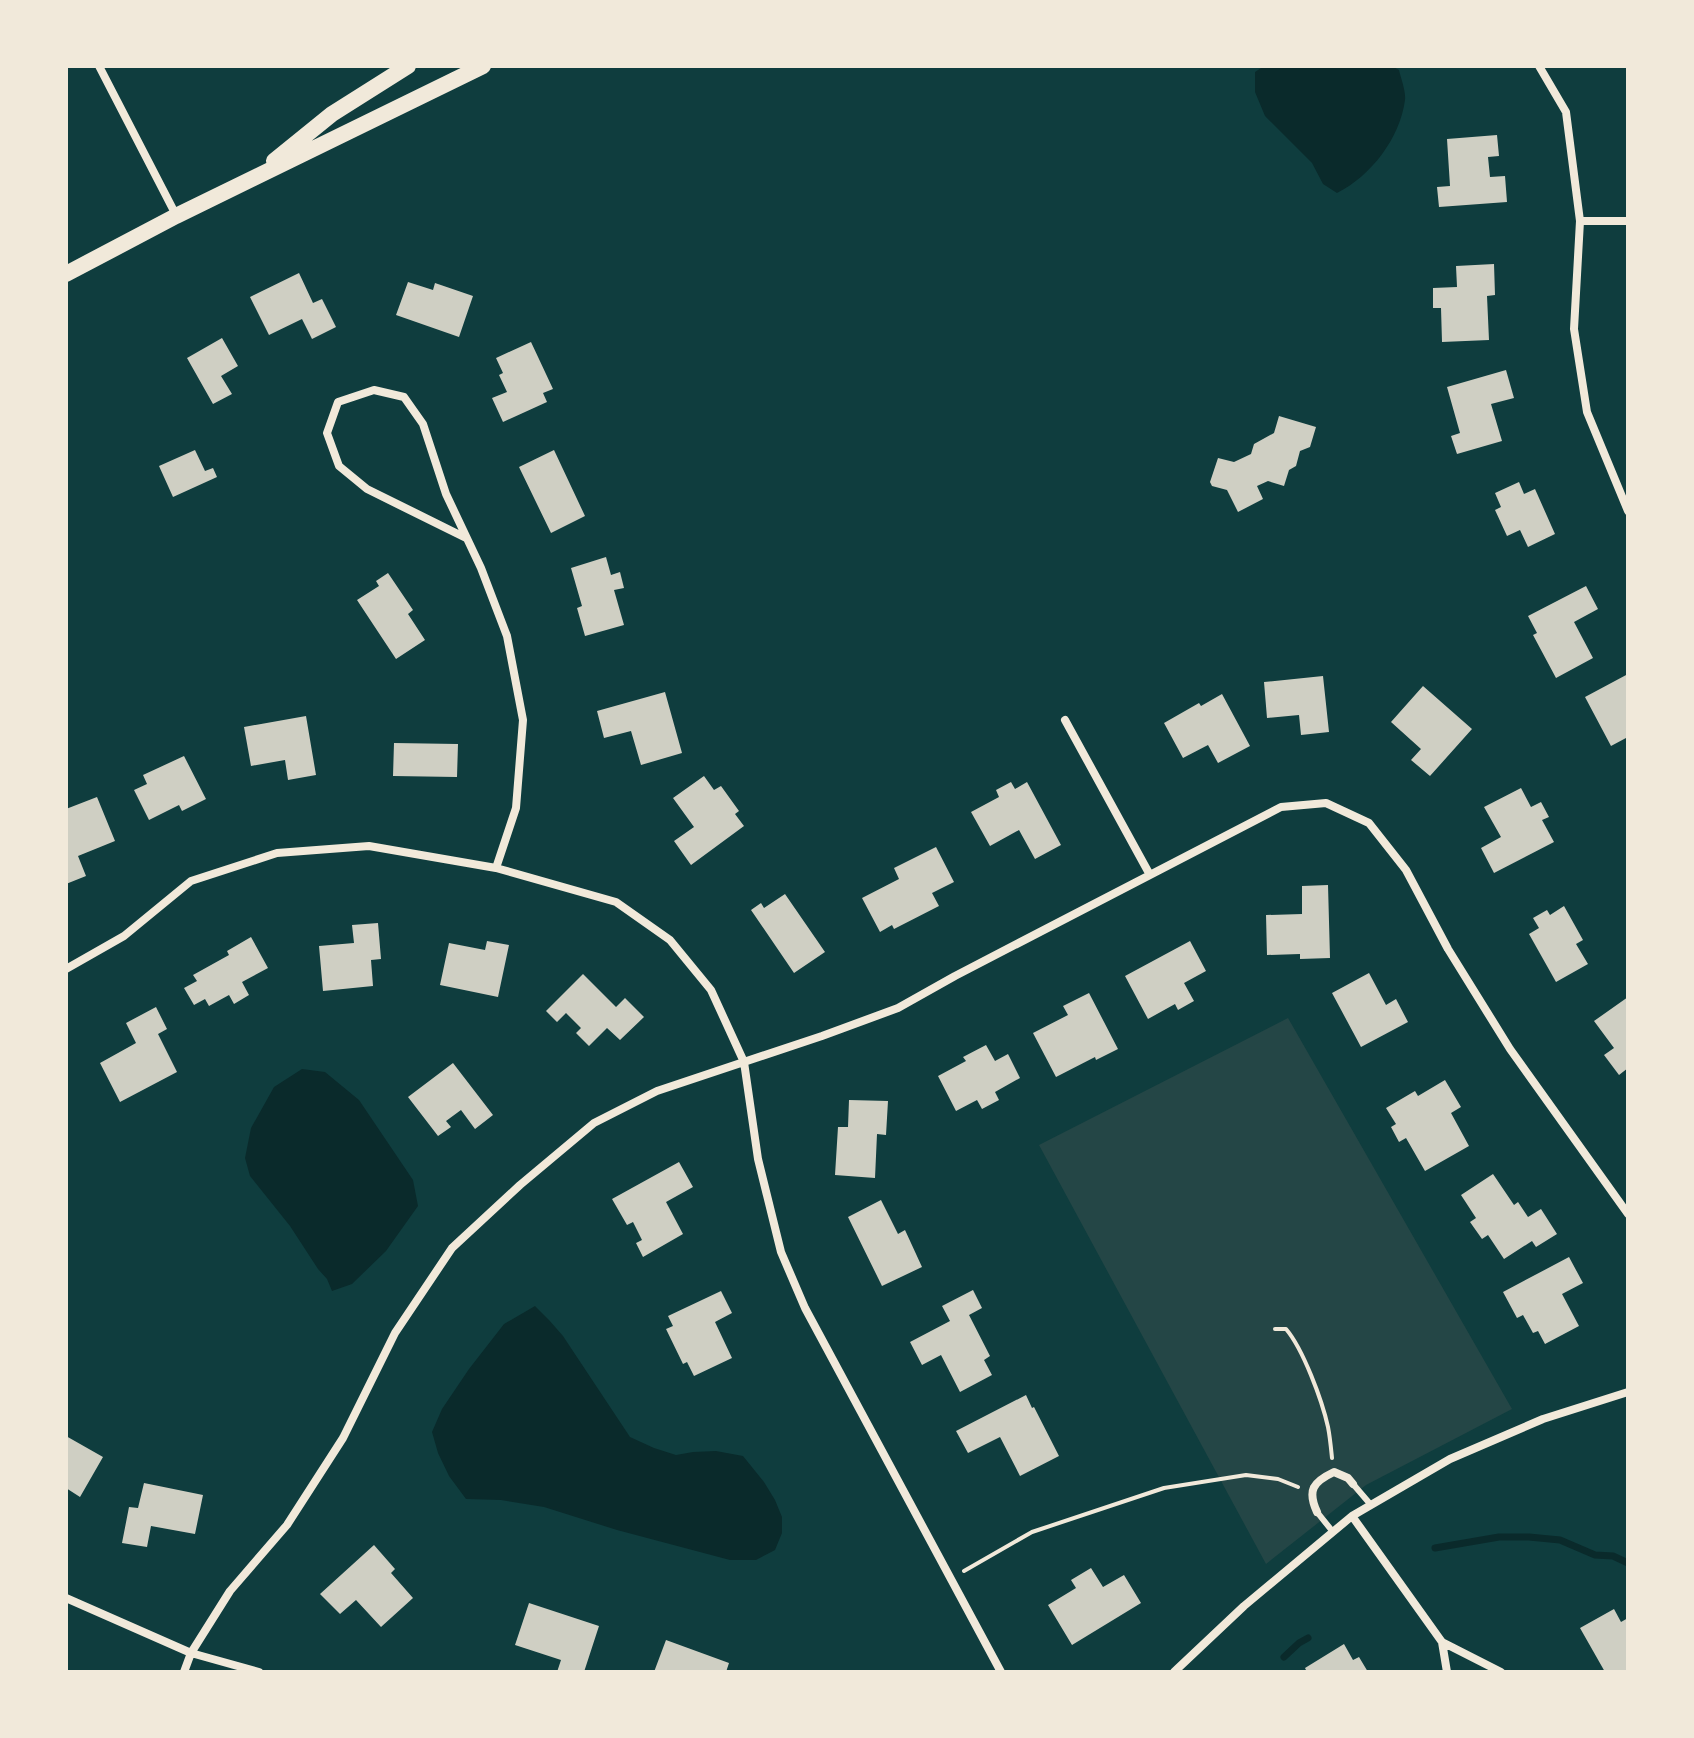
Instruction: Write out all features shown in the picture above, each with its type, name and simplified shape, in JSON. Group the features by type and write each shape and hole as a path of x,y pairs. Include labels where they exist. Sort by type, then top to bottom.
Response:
{"main road":[{"path":"250,179 332,114 408,66"},
{"path":"66,274 250,179 483,66"}],"street":[{"path":"99,66 176,216"},
{"path":"1539,66 1566,112 1580,221 1574,329 1587,412 1628,511"},
{"path":"1580,221 1628,221"},
{"path":"466,538 367,489 339,466 327,433 338,402 374,390 404,397 423,424 446,494 481,568 507,636 523,720 516,808 496,868"},
{"path":"1065,720 1150,875"},
{"path":"184,1672 191,1653 230,1591 287,1525 343,1438 395,1333 452,1248 594,1123 657,1091 898,1008 1281,807 1326,803 1369,823 1406,870 1448,949 1510,1049 1628,1214"},
{"path":"66,969 124,936 191,881 277,853 369,846 496,868 616,902 670,940 711,990 744,1062 758,1159 781,1252 805,1308 1001,1672"},
{"path":"1174,1672 1244,1606 1352,1516 1450,1459 1543,1419 1628,1392"},
{"path":"1317,1512 1312,1492 1323,1477 1334,1472 1348,1478 1353,1484"},
{"path":"1352,1516 1442,1642 1447,1672"},
{"path":"66,1598 191,1653 259,1672"},
{"path":"1442,1642 1501,1672"}],"lane":[{"path":"1353,1484 1371,1505"},
{"path":"1317,1512 1333,1532"}],"path":[{"path":"1275,1329 1286,1329 1295,1339 1328,1427 1334,1472"},
{"path":"951,1579 1032,1532 1164,1488 1246,1475 1278,1479 1312,1492"}],"shaded area":[{"path":"1264,66 1392,66 1399,70 1405,96 1402,114 1390,142 1361,177 1337,193 1323,184 1312,163 1265,116 1255,92 1255,72"},
{"path":"1288,1018 1512,1409 1366,1485 1266,1564 1039,1145"},
{"path":"302,1069 325,1072 359,1100 413,1180 418,1206 386,1251 352,1284 332,1291 290,1226 250,1176 245,1158 251,1128 274,1087"},
{"path":"535,1306 563,1336 630,1437 676,1455 716,1451 743,1456 764,1482 782,1517 782,1533 775,1550 756,1560 730,1560 544,1507 501,1500 466,1499 449,1476 432,1432 442,1409 504,1324"}],"building":[{"path":"1497,135 1499,156 1488,157 1490,177 1505,176 1507,202 1439,207 1437,187 1450,186 1447,139"},
{"path":"1494,264 1495,295 1487,296 1489,340 1442,342 1441,308 1433,308 1433,288 1457,287 1456,266"},
{"path":"299,273 313,303 322,299 336,327 312,339 302,319 269,335 250,297"},
{"path":"408,282 433,290 435,283 473,296 459,337 396,315"},
{"path":"222,338 238,366 221,376 232,394 213,404 187,358"},
{"path":"531,342 553,389 543,393 547,402 503,422 492,398 507,392 496,358"},
{"path":"1506,370 1514,398 1491,404 1502,441 1457,454 1451,436 1460,433 1447,387"},
{"path":"1279,416 1316,427 1310,447 1300,451 1296,466 1289,470 1284,486 1268,481 1257,486 1263,499 1238,512 1227,490 1212,486 1210,482 1218,458 1234,462 1251,454 1254,444 1274,433"},
{"path":"195,450 205,471 213,468 217,477 173,497 159,466"},
{"path":"554,450 585,516 551,533 519,467"},
{"path":"1519,482 1524,494 1535,489 1555,534 1528,547 1520,530 1507,536 1495,510 1501,507 1495,493"},
{"path":"606,557 611,575 620,572 624,588 614,590 624,625 585,636 577,608 582,606 571,568"},
{"path":"388,573 413,610 408,614 425,640 396,659 357,600 379,586 376,581"},
{"path":"1586,586 1598,609 1574,622 1593,658 1556,678 1533,635 1537,633 1528,616"},
{"path":"1628,674 1628,743 1626,738 1611,746 1585,697"},
{"path":"1323,676 1329,732 1301,735 1299,715 1267,718 1264,682"},
{"path":"1423,686 1472,729 1430,776 1411,760 1421,749 1391,722"},
{"path":"665,692 682,753 641,765 631,731 604,738 597,711"},
{"path":"1222,694 1250,746 1218,763 1208,745 1183,758 1164,723"},
{"path":"306,716 316,775 288,780 285,760 251,766 244,727"},
{"path":"394,743 458,744 457,777 393,776"},
{"path":"184,756 206,799 182,811 179,805 149,820 134,790 147,784 143,775"},
{"path":"704,776 714,790 721,786 739,811 735,814 744,826 691,865 674,841 694,827 673,798"},
{"path":"1011,782 1015,789 1027,782 1061,845 1035,859 1019,830 990,846 971,812 999,797 996,790"},
{"path":"1521,788 1531,807 1541,802 1549,817 1542,820 1554,842 1494,873 1481,848 1501,837 1484,807"},
{"path":"97,797 115,841 78,856 86,876 66,884 66,809"},
{"path":"936,847 954,882 932,893 939,906 894,929 892,925 880,932 862,898 899,879 894,868"},
{"path":"1328,885 1330,958 1300,959 1300,954 1267,955 1266,915 1302,914 1302,886"},
{"path":"785,894 825,952 794,973 751,910 761,903 764,908"},
{"path":"1564,906 1583,940 1576,944 1588,964 1556,982 1529,934 1539,928 1533,918 1547,910 1550,915"},
{"path":"378,923 381,959 371,960 373,986 323,991 319,946 354,943 352,925"},
{"path":"251,937 268,968 242,982 249,995 234,1004 229,995 209,1006 205,999 194,1005 184,988 197,981 193,975 229,955 227,951"},
{"path":"487,941 509,945 498,997 440,985 449,943 485,950"},
{"path":"1190,941 1206,971 1184,983 1194,1001 1178,1010 1175,1004 1148,1019 1125,976"},
{"path":"1369,973 1386,1005 1396,999 1408,1022 1361,1047 1332,993"},
{"path":"583,974 616,1007 625,998 644,1017 620,1040 607,1028 589,1046 576,1033 581,1028 566,1013 557,1022 546,1011"},
{"path":"1089,993 1118,1049 1056,1077 1033,1033 1068,1015 1063,1006"},
{"path":"1628,997 1628,1068 1619,1075 1604,1055 1614,1048 1594,1021"},
{"path":"156,1007 167,1029 158,1034 177,1072 120,1102 100,1063 136,1043 126,1023"},
{"path":"986,1045 995,1061 1008,1054 1020,1078 995,1092 999,1100 982,1109 977,1100 956,1111 938,1076 966,1061 963,1057"},
{"path":"453,1063 493,1115 475,1129 461,1110 446,1121 451,1127 438,1136 408,1097"},
{"path":"1445,1080 1461,1107 1451,1113 1469,1146 1425,1171 1406,1138 1399,1142 1391,1127 1396,1124 1386,1108 1415,1091 1418,1096"},
{"path":"849,1100 888,1101 886,1135 877,1134 875,1178 835,1175 838,1127 848,1127"},
{"path":"679,1162 693,1187 666,1202 683,1234 643,1257 636,1243 642,1240 633,1222 627,1225 612,1199"},
{"path":"1493,1174 1514,1205 1518,1202 1528,1217 1541,1209 1557,1234 1536,1247 1532,1241 1504,1259 1488,1235 1482,1239 1470,1222 1476,1218 1461,1195"},
{"path":"881,1200 898,1234 905,1230 922,1267 882,1286 848,1217"},
{"path":"1569,1257 1583,1283 1562,1294 1579,1326 1545,1344 1538,1331 1533,1333 1523,1315 1517,1318 1503,1292"},
{"path":"973,1290 982,1308 969,1315 990,1356 984,1360 992,1375 960,1392 941,1355 922,1365 910,1342 950,1321 942,1306"},
{"path":"721,1291 732,1313 715,1322 732,1358 694,1376 687,1362 683,1364 666,1329 673,1326 668,1316"},
{"path":"1026,1395 1059,1456 1020,1476 1000,1437 968,1453 956,1431"},
{"path":"66,1436 103,1457 80,1497 66,1488"},
{"path":"144,1483 203,1495 195,1534 151,1526 147,1547 122,1543 129,1507 138,1508"},
{"path":"374,1545 395,1569 391,1573 413,1598 381,1627 356,1600 340,1614 320,1594"},
{"path":"1091,1568 1103,1587 1124,1575 1141,1603 1072,1645 1048,1605 1076,1588 1071,1580"},
{"path":"529,1603 599,1626 584,1672 557,1672 561,1660 515,1645"},
{"path":"1614,1609 1621,1622 1628,1618 1628,1672 1605,1672 1580,1628"},
{"path":"666,1640 729,1663 726,1672 654,1672"},
{"path":"1344,1644 1353,1660 1359,1657 1368,1672 1307,1672 1305,1668"}],"waterway":[{"path":"1435,1548 1499,1537 1529,1537 1560,1540 1595,1555 1613,1556 1628,1563"},
{"path":"1284,1657 1308,1638"}]}
